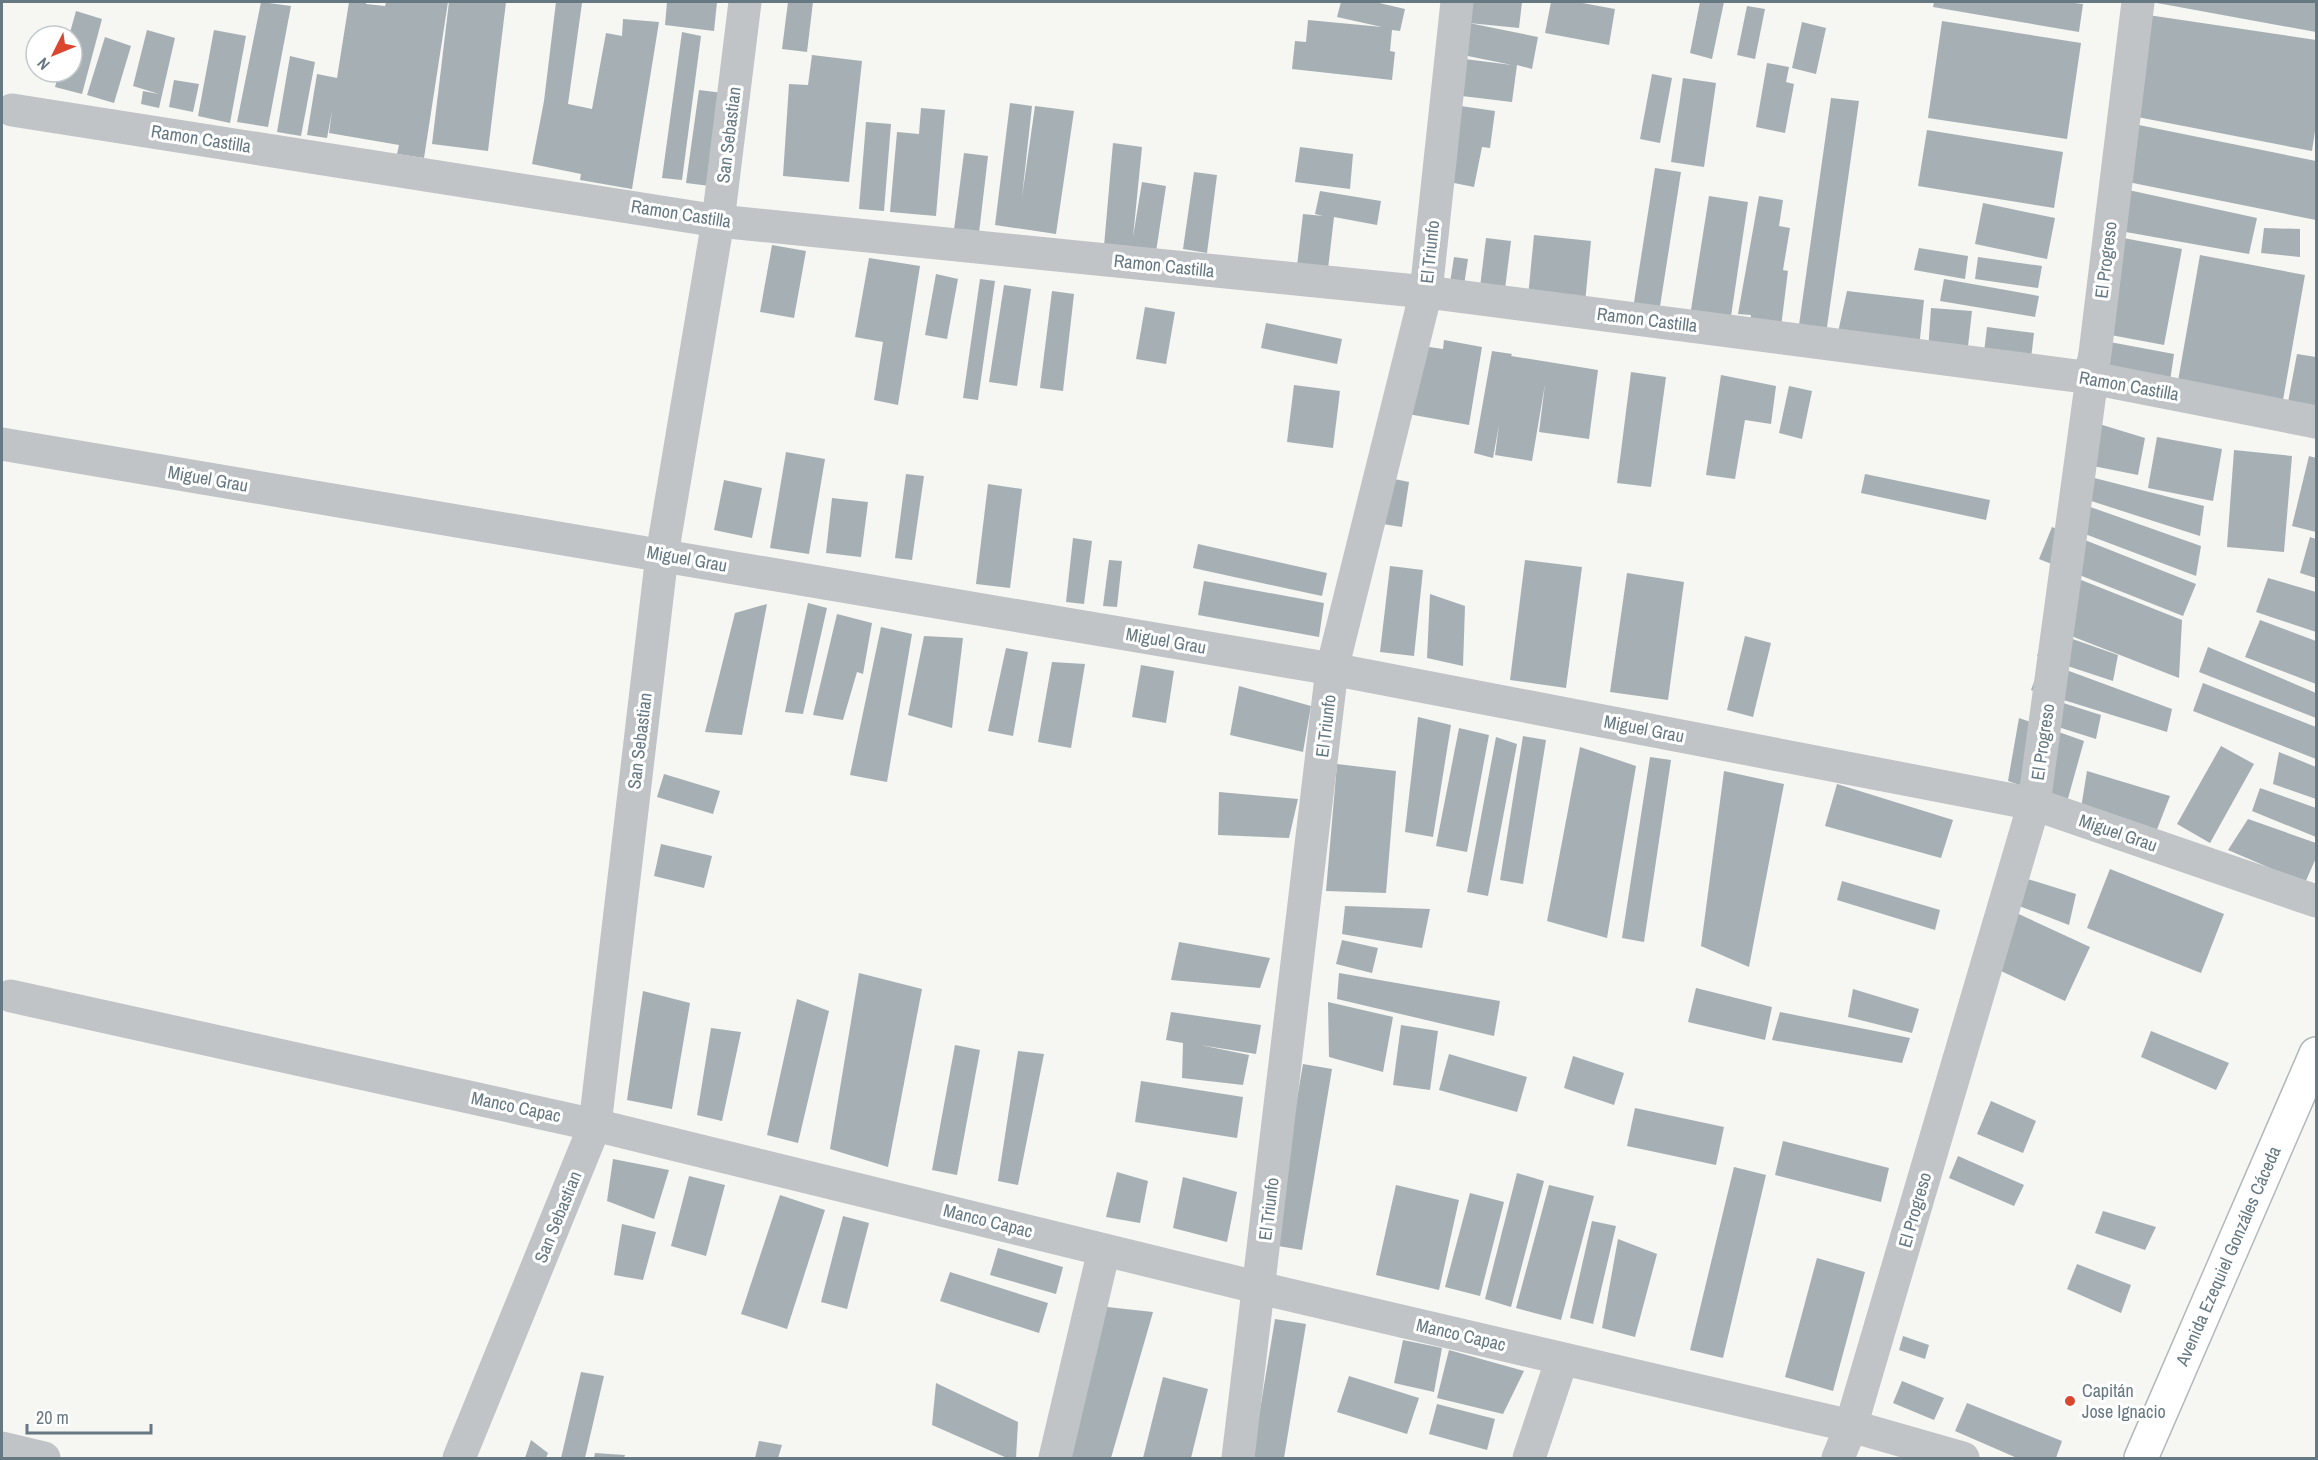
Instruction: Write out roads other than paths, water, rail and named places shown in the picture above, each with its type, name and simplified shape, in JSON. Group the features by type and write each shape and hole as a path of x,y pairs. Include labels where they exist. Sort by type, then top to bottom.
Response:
{"main road":[{"name":"Avenida Ezequiel Gonzáles Cáceda","path":"2141,1458 2316,1054"}],"street":[{"name":"San Sebastian","path":"459,1458 595,1125 662,555 718,221 745,2"},
{"name":"El Triunfo","path":"1238,1458 1332,669 1426,292 1457,2"},
{"name":"El Progreso","path":"1838,1458 1851,1426 2034,804 2092,378 2138,2"},
{"name":"Ramon Castilla","path":"12,110 718,221 1426,292 2092,378 2316,422"},
{"name":"Miguel Grau","path":"2,444 1332,669 2034,804 2316,901"},
{"name":"Manco Capac","path":"11,996 595,1125 1260,1288 1851,1426 1963,1458"},
{"path":"1055,1458 1104,1250"},
{"path":"1529,1458 1562,1359"},
{"path":"2,1448 44,1458"}],"place":[{"name":"Capitán Jose Ignacio","path":"2070,1401"}]}
